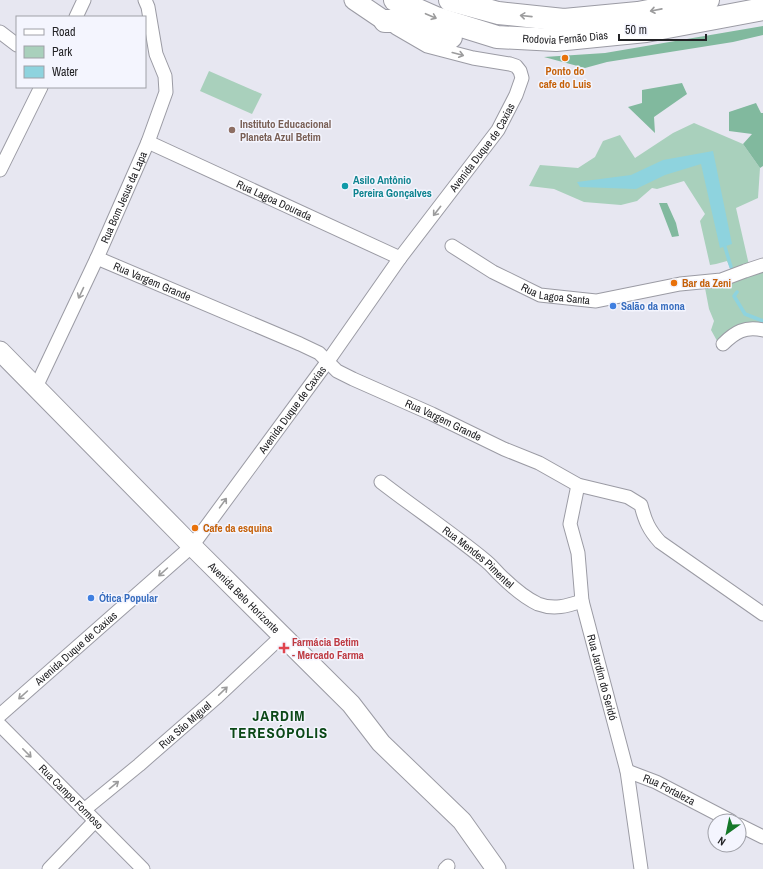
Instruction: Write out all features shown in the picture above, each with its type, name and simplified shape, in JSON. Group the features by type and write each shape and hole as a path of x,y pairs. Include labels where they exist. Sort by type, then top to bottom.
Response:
{"highway":[{"name":"Rodovia Fernão Dias","path":"395,0 436,18 497,37 556,40 646,31 763,9"},
{"name":"Rodovia Fernão Dias","path":"450,0 498,13 564,20 638,13 708,0"},
{"path":"385,21 397,21 483,47 507,49 556,40"}],"street":[{"path":"76,16 84,0"},
{"name":"Rua Bom Jesus da Lapa","path":"36,387 97,258 148,142 166,92 165,76 156,54 148,7 145,0"},
{"path":"354,0 385,21"},
{"name":"Avenida Duque de Caxias","path":"0,715 192,546 328,361 400,258 498,130 516,95 522,78 520,71 516,66 473,58 427,46 385,21"},
{"path":"0,32 16,44"},
{"path":"0,170 41,88"},
{"name":"Rua Lagoa Dourada","path":"148,142 400,258"},
{"name":"Rua Lagoa Santa","path":"452,246 493,272 540,295 596,301 680,284 721,280 763,265"},
{"name":"Rua Vargem Grande","path":"97,258 300,344 319,353 337,371 432,414 504,449 539,463 578,485 628,497 641,505 651,532 660,542 763,614"},
{"path":"723,344 733,335 743,330 755,328 763,330"},
{"name":"Avenida Belo Horizonte","path":"0,351 192,546 351,704 381,743 462,821 496,869"},
{"name":"Rua Mendes Pimentel","path":"382,482 478,554 528,599 542,605 555,608 582,601"},
{"name":"Rua Jardim do Seridó","path":"578,485 570,524 578,553 582,601 627,772 641,869"},
{"name":"Rua São Miguel","path":"84,810 213,701 283,635"},
{"name":"Rua Campo Formoso","path":"0,725 143,869"},
{"name":"Rua Fortaleza","path":"627,772 656,782 716,813"},
{"path":"49,869 95,821"},
{"path":"747,829 763,838"}],"green space":[{"path":"763,26 763,35 733,42 607,62 585,68 544,57 605,53"},
{"path":"209,71 262,94 252,114 200,91"},
{"path":"682,83 687,94 654,117 655,133 628,107 642,103 642,90"},
{"path":"756,103 761,113 763,113 763,166 760,168 743,144 752,134 729,131 729,112"},
{"path":"694,123 743,144 760,168 758,198 736,208 749,265 732,272 727,261 710,265 700,221 705,214 684,181 657,189 652,188 637,201 621,205 584,202 554,189 529,186 540,165 578,168 595,157 603,141 620,135 635,158 673,133"},
{"path":"659,203 667,203 676,223 679,236 672,237"},
{"path":"763,272 763,330 743,330 721,348 711,330 714,321 709,309 705,288"}],"water":[{"path":"713,151 732,244 720,248 701,164 665,175 636,189 580,187 577,182 631,175 663,160"}],"waterway":[{"path":"725,247 731,267"},
{"path":"737,292 734,296 745,314 763,321"}],"place":[{"name":"Ponto do cafe do Luis","path":"565,58"},
{"name":"Instituto Educacional Planeta Azul Betim","path":"232,130"},
{"name":"Asilo Antônio Pereira Gonçalves","path":"345,186"},
{"name":"Bar da Zeni","path":"674,283"},
{"name":"Salão da mona","path":"613,306"},
{"name":"Cafe da esquina","path":"195,528"},
{"name":"Ótica Popular","path":"91,598"},
{"name":"Farmácia Betim - Mercado Farma","path":"284,648"}],"district":[{"name":"JARDIM TERESÓPOLIS","path":"279,724"}]}
